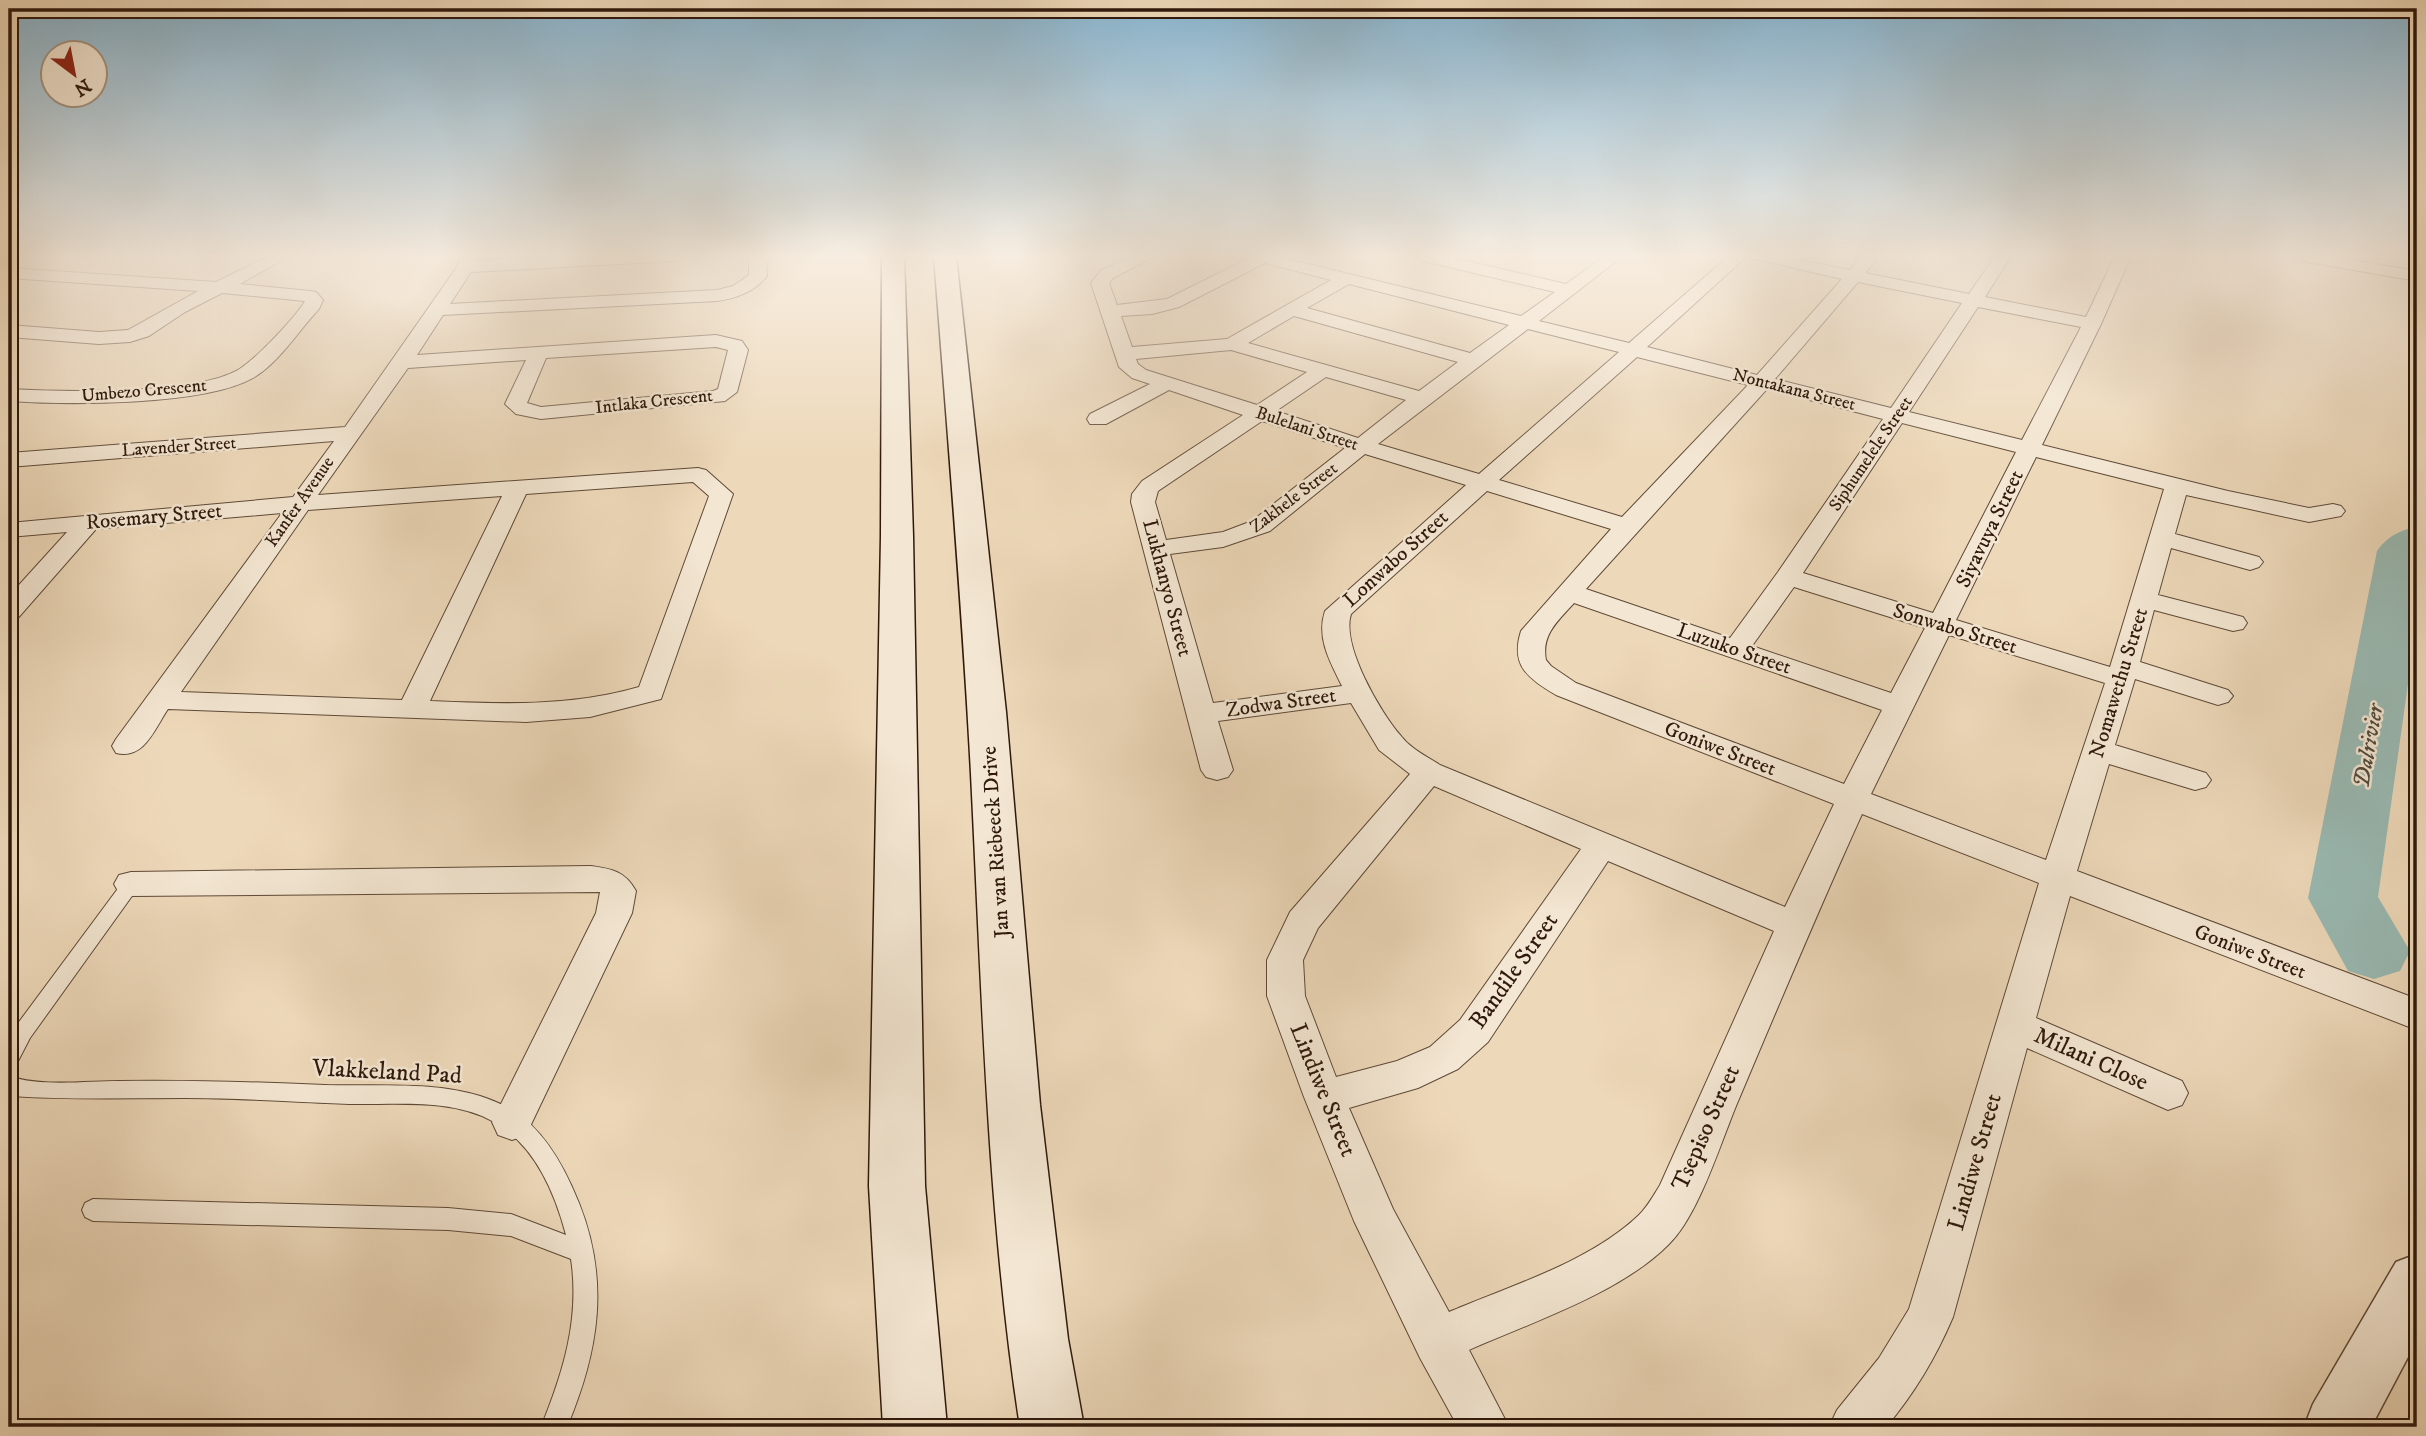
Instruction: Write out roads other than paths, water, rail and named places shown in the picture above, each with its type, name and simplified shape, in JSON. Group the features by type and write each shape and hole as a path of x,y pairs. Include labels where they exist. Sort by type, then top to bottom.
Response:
{"main road":[{"path":"894,323 897,523 897,1186 915,1427"},
{"name":"Jan van Riebeeck Drive","path":"951,323 987,712 1014,1105 1038,1339 1052,1427"},
{"path":"2336,1427 2417,1282"}],"street":[{"path":"9,331 99,338 130,336 156,323"},
{"name":"Umbezo Crescent","path":"9,395 68,397 184,389 228,381 247,373 296,323"},
{"name":"Kanfer Avenue","path":"127,746 428,323"},
{"name":"Bulelani Street","path":"1115,323 1132,370 1166,384 1626,526"},
{"path":"1232,344 1269,323"},
{"path":"1339,323 1473,360"},
{"name":"Nontakana Street","path":"1524,323 2177,485 2309,515 2333,511"},
{"name":"Zakhele Street","path":"1156,548 1225,540 1251,532 1422,398 1524,323"},
{"name":"Lonwabo Street","path":"1662,323 1338,611 1334,626 1336,640 1360,693 1389,742 1400,754 1429,772 1794,925"},
{"name":"Goniwe Street","path":"1813,323 1763,381 1626,526 1535,631 1529,646 1532,661 1541,674 1566,689 2417,1016"},
{"name":"Siphumelele Street","path":"1735,650 1788,578 1958,323"},
{"path":"2087,323 2092,324"},
{"name":"Siyavuya Street","path":"1852,800 2092,324"},
{"name":"Intlaka Crescent","path":"402,362 716,341 735,345 738,350 727,392 718,397 541,413 523,411 516,404 538,354"},
{"path":"1125,354 1232,344 1422,398"},
{"name":"Lukhanyo Street","path":"1216,770 1143,502 1144,494 1150,486 1322,371"},
{"path":"1098,419 1166,384"},
{"name":"Lavender Street","path":"9,460 349,433"},
{"name":"Rosemary Street","path":"9,530 299,504 698,475 721,494 652,693 624,703 566,710 412,709"},
{"name":"Nomawethu Street","path":"2057,879 2123,673 2177,485"},
{"path":"160,699 412,709 517,489"},
{"path":"9,612 89,523"},
{"path":"2162,538 2250,562"},
{"name":"Sonwabo Street","path":"1788,578 1942,625 2218,696"},
{"name":"Luzuko Street","path":"1569,592 1899,706"},
{"path":"2144,599 2232,623"},
{"name":"Zodwa Street","path":"1201,714 1360,693"},
{"path":"2098,750 2195,780"},
{"name":"Lindiwe Street","path":"1429,772 1303,920 1285,960 1286,996 1324,1097 1376,1221 1484,1427"},
{"name":"Tsepiso Street","path":"1437,1341 1588,1274 1625,1254 1656,1228 1676,1198 1794,925 1852,800"},
{"name":"Bandile Street","path":"1324,1097 1404,1076 1444,1058 1474,1031 1602,844"},
{"path":"131,884 591,878 610,881 619,891 614,913 512,1122"},
{"name":"Lindiwe Street","path":"1854,1427 1889,1387 1910,1357 1930,1317 2057,879"},
{"name":"Milani Close","path":"2014,1025 2168,1093"}],"lane":[{"path":"9,1059 23,1032 131,884"},
{"name":"Vlakkeland Pad","path":"9,1085 50,1090 186,1089 453,1098 482,1106 512,1122 538,1149 567,1196 583,1253 585,1325 568,1395 554,1427"},
{"path":"93,1210 448,1219 511,1225 583,1253"}],"waterway":[{"name":"Dalrivier","path":"2374,951 2343,898 2402,551 2417,541"}]}
